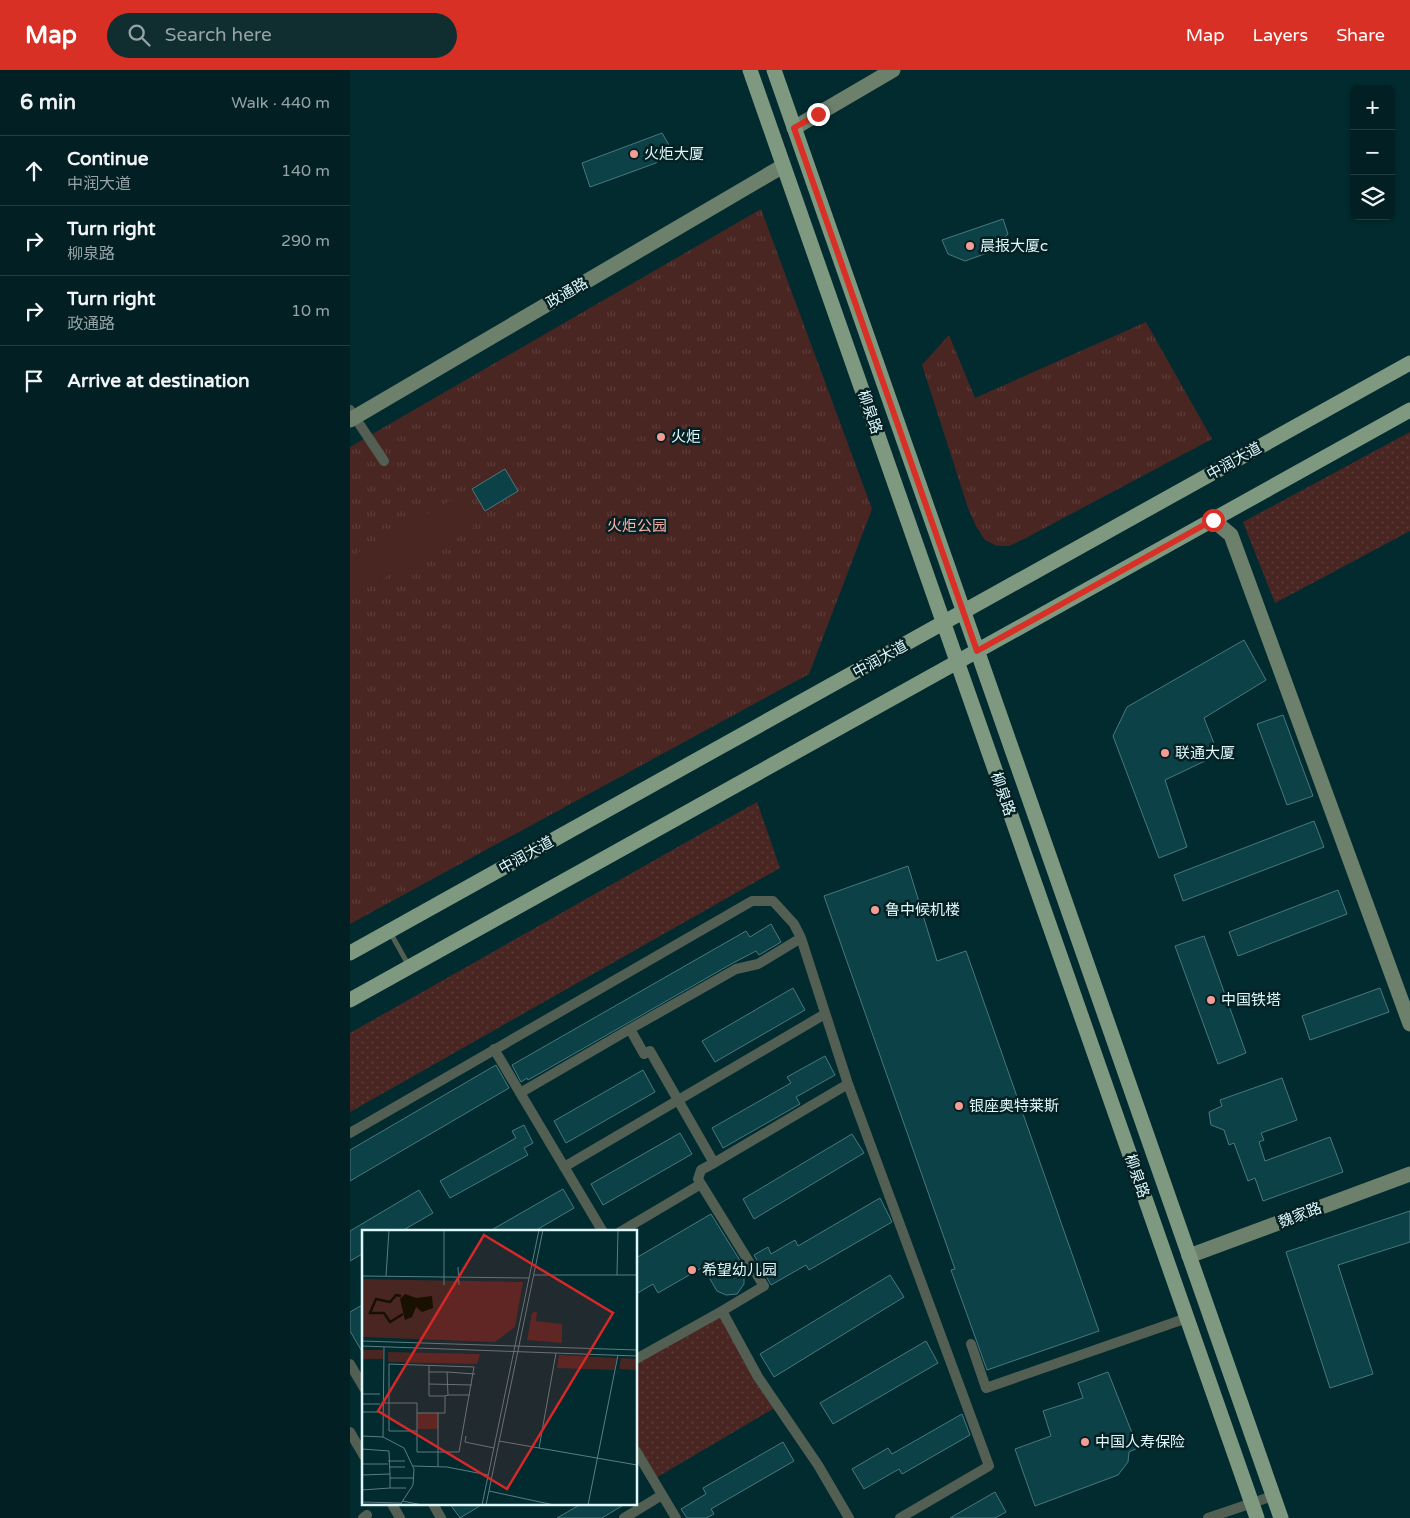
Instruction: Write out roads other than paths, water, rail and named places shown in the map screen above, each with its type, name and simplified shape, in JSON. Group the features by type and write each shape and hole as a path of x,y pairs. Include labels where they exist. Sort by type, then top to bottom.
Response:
{"main road":[{"name":"柳泉路","path":"750,70 1257,1518"},
{"name":"柳泉路","path":"774,70 1281,1518"},
{"name":"中润大道","path":"350,953 1410,363"},
{"path":"350,1000 1410,410"}],"street":[{"path":"794,128 893,70"},
{"name":"政通路","path":"352,415 784,166"},
{"path":"352,415 384,461"},
{"path":"1213,520 1231,534 1410,1024"},
{"path":"350,1133 752,901 773,901 794,924 801,938 848,1084 989,1466 900,1518"},
{"path":"520,1093 736,969 758,964 801,938"},
{"path":"564,1167 825,1014"},
{"path":"630,1029 644,1054 650,1051 714,1162"},
{"path":"494,1049 601,1230"},
{"path":"638,1358 764,1286 698,1179 701,1170 848,1084"},
{"name":"魏家路","path":"1189,1256 1410,1174"},
{"path":"623,1230 701,1184"},
{"path":"722,1311 758,1377 818,1465 850,1518"},
{"path":"971,1344 986,1388 1187,1318"},
{"path":"350,1364 362,1385"},
{"path":"350,1432 360,1442"},
{"path":"638,1453 676,1518"},
{"path":"624,1518 662,1495"},
{"path":"1208,1518 1273,1496"},
{"path":"393,1506 400,1518"},
{"path":"434,1506 441,1518"}],"lane":[{"path":"390,931 409,967"}],"place":[{"name":"火炬大厦","path":"634,154"},
{"name":"晨报大厦c","path":"970,246"},
{"name":"火炬","path":"661,437"},
{"name":"联通大厦","path":"1165,753"},
{"name":"鲁中候机楼","path":"875,910"},
{"name":"中国铁塔","path":"1211,1000"},
{"name":"银座奥特莱斯","path":"959,1106"},
{"name":"希望幼儿园","path":"692,1270"},
{"name":"中国人寿保险","path":"1085,1442"}],"park label":[{"name":"火炬公园","path":"637,526"}]}
